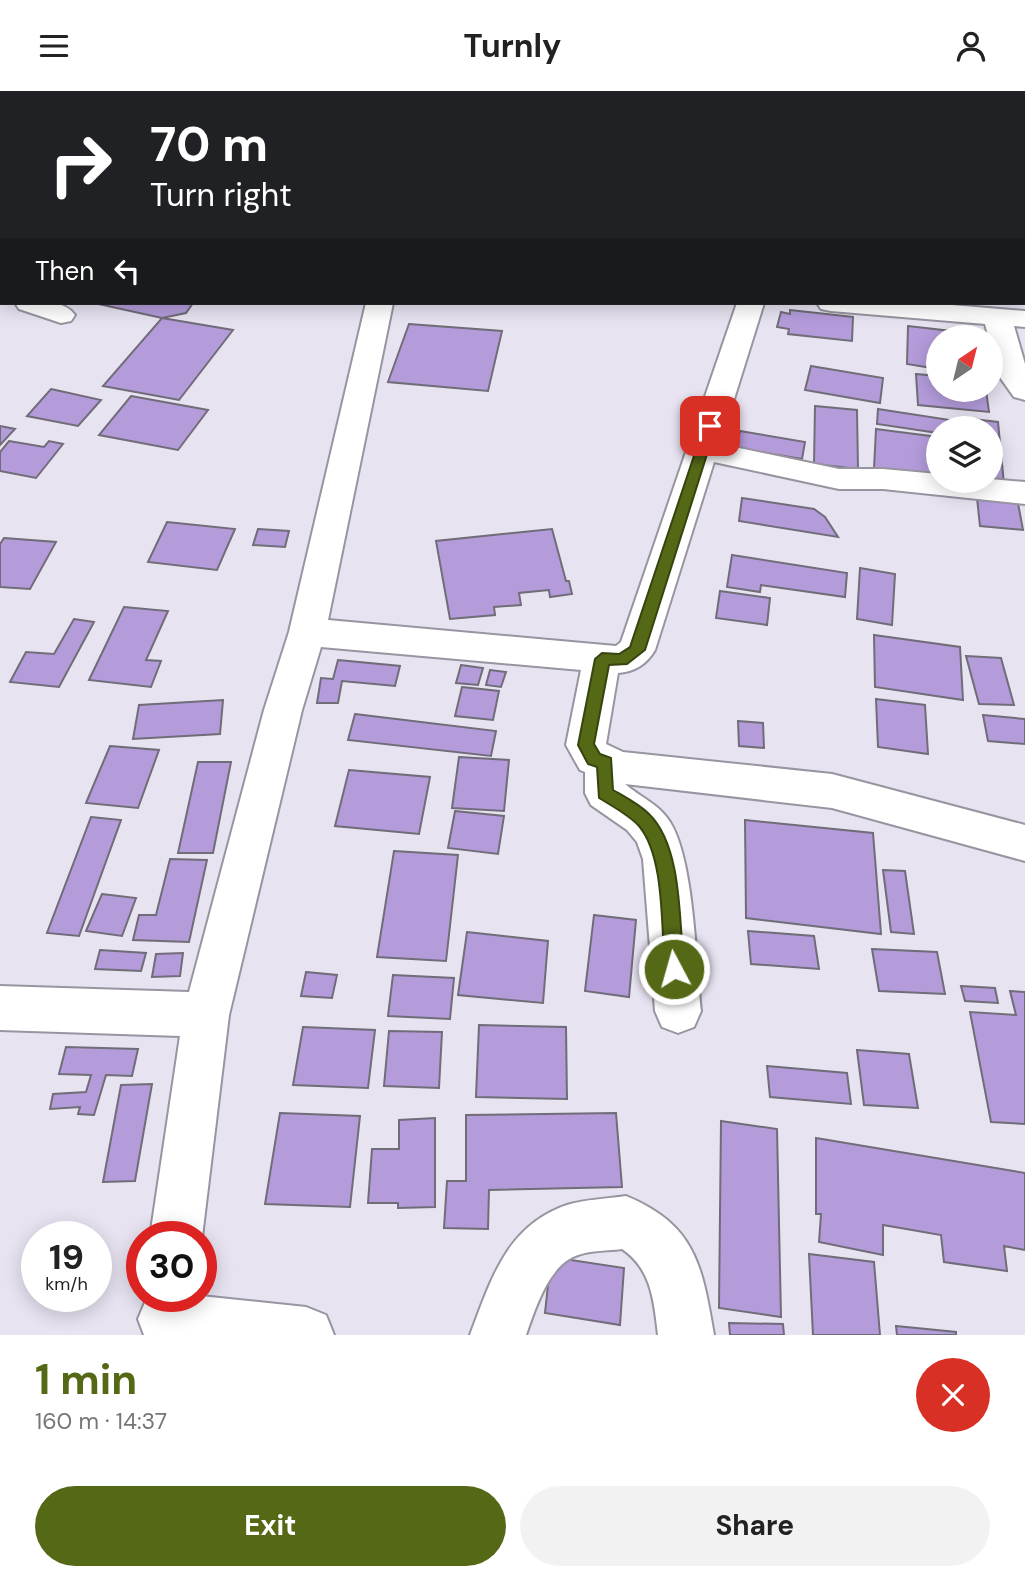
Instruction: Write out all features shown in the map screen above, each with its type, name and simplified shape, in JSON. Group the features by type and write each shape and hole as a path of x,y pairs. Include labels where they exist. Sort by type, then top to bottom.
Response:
{"street":[{"path":"34,305 61,315"},
{"path":"178,1221 206,1014 283,710 307,632 379,305"},
{"path":"307,632 602,659 622,660 637,650 749,305"},
{"path":"855,305 1011,318 1014,376 1025,391"},
{"path":"702,450 839,479 883,479 1025,493"},
{"path":"602,659 586,745 594,759 623,768 832,791 1025,843"},
{"path":"605,762 605,793 642,818 654,834 664,859 678,1011"},
{"path":"0,1008 206,1014"},
{"path":"498,1335 515,1290 539,1252 563,1233 626,1222 653,1238 663,1251 680,1292 686,1335"},
{"path":"165,1317 306,1335"}],"building":[{"path":"103,305 192,305 186,313 162,318"},
{"path":"790,310 853,317 852,341 788,334 789,329 777,327 781,312 790,314"},
{"path":"162,318 233,330 179,400 103,386"},
{"path":"409,324 502,331 488,391 388,382"},
{"path":"908,326 926,328 926,367 907,364"},
{"path":"811,366 883,378 880,403 805,390"},
{"path":"916,374 926,375 926,403 988,403 989,412 918,405"},
{"path":"51,389 101,400 78,426 27,416"},
{"path":"131,396 208,410 178,450 99,435"},
{"path":"815,406 857,410 858,469 814,464"},
{"path":"878,409 926,416 926,431 877,424"},
{"path":"0,426 15,429 0,445"},
{"path":"876,429 926,435 926,476 874,469"},
{"path":"740,431 805,442 802,459 736,448"},
{"path":"9,441 44,447 49,441 63,444 36,478 0,471 0,452"},
{"path":"742,498 814,509 825,517 838,537 739,521"},
{"path":"977,498 1018,503 1023,530 980,526"},
{"path":"167,522 235,529 217,570 148,562"},
{"path":"258,529 289,531 285,547 253,545"},
{"path":"552,529 572,594 550,597 549,590 519,593 521,605 494,607 495,615 450,619 436,541"},
{"path":"4,538 56,542 30,589 0,587 0,544"},
{"path":"732,555 847,573 845,597 761,585 760,592 727,587"},
{"path":"860,568 895,574 892,625 857,619"},
{"path":"720,591 770,598 767,625 716,618"},
{"path":"124,607 168,611 146,660 161,661 151,687 89,680"},
{"path":"74,619 94,622 59,687 10,682 26,652 54,654"},
{"path":"874,635 960,647 963,700 875,687"},
{"path":"966,656 1001,658 1014,705 979,704"},
{"path":"338,660 400,666 395,686 342,681 338,703 317,703 321,678 333,679"},
{"path":"461,665 483,668 478,685 456,683"},
{"path":"490,670 506,672 501,687 486,685"},
{"path":"462,687 499,691 493,720 455,716"},
{"path":"876,699 925,705 928,754 878,747"},
{"path":"223,700 220,734 133,739 139,705"},
{"path":"355,714 496,731 491,756 348,740"},
{"path":"983,715 1025,719 1025,744 988,741"},
{"path":"738,721 763,723 764,748 739,746"},
{"path":"110,746 159,750 138,808 86,803"},
{"path":"459,757 509,760 504,811 452,808"},
{"path":"198,762 231,762 213,853 178,853"},
{"path":"349,770 430,777 419,834 335,826"},
{"path":"455,811 504,816 498,854 448,848"},
{"path":"91,817 121,820 79,936 47,933"},
{"path":"745,820 873,833 881,934 746,918"},
{"path":"394,851 458,855 446,961 377,957"},
{"path":"170,859 207,860 189,942 133,940 139,915 156,915"},
{"path":"883,870 905,871 914,934 891,932"},
{"path":"102,894 136,898 122,936 86,931"},
{"path":"594,915 636,920 629,997 585,991"},
{"path":"748,931 814,936 819,969 751,964"},
{"path":"467,932 548,941 543,1003 458,995"},
{"path":"872,949 937,952 945,994 879,991"},
{"path":"100,950 146,953 141,971 95,969"},
{"path":"183,953 180,976 152,977 156,954"},
{"path":"306,972 337,975 332,998 301,996"},
{"path":"393,975 454,978 450,1019 388,1016"},
{"path":"961,986 995,988 998,1003 965,1001"},
{"path":"1010,991 1025,992 1025,1124 991,1122 970,1012 1016,1015"},
{"path":"479,1025 566,1027 567,1099 476,1097"},
{"path":"303,1027 375,1030 368,1088 293,1085"},
{"path":"389,1031 442,1032 439,1088 384,1086"},
{"path":"66,1047 138,1049 132,1076 106,1075 94,1115 78,1114 80,1107 50,1109 53,1094 86,1092 91,1075 59,1074"},
{"path":"857,1050 909,1054 918,1108 864,1105"},
{"path":"767,1066 847,1073 851,1104 770,1097"},
{"path":"152,1084 135,1181 103,1182 121,1085"},
{"path":"280,1113 360,1116 350,1207 265,1204"},
{"path":"616,1113 622,1187 489,1190 488,1229 444,1228 447,1181 466,1181 466,1115"},
{"path":"435,1118 435,1207 398,1208 398,1203 368,1203 372,1149 399,1149 399,1120"},
{"path":"721,1121 777,1129 781,1317 719,1308"},
{"path":"816,1138 1025,1173 1025,1250 1004,1246 1007,1271 944,1262 941,1235 883,1225 883,1255 819,1242 821,1214 816,1214"},
{"path":"809,1254 874,1262 880,1335 813,1335"},
{"path":"551,1257 624,1268 620,1325 545,1313"},
{"path":"729,1323 783,1324 784,1335 730,1335"},
{"path":"896,1326 956,1332 956,1335 897,1335"}],"route":[{"path":"674,969 664,859 654,834 642,818 605,793 605,762 594,759 586,745 602,659 622,660 637,650 710,426"}]}
